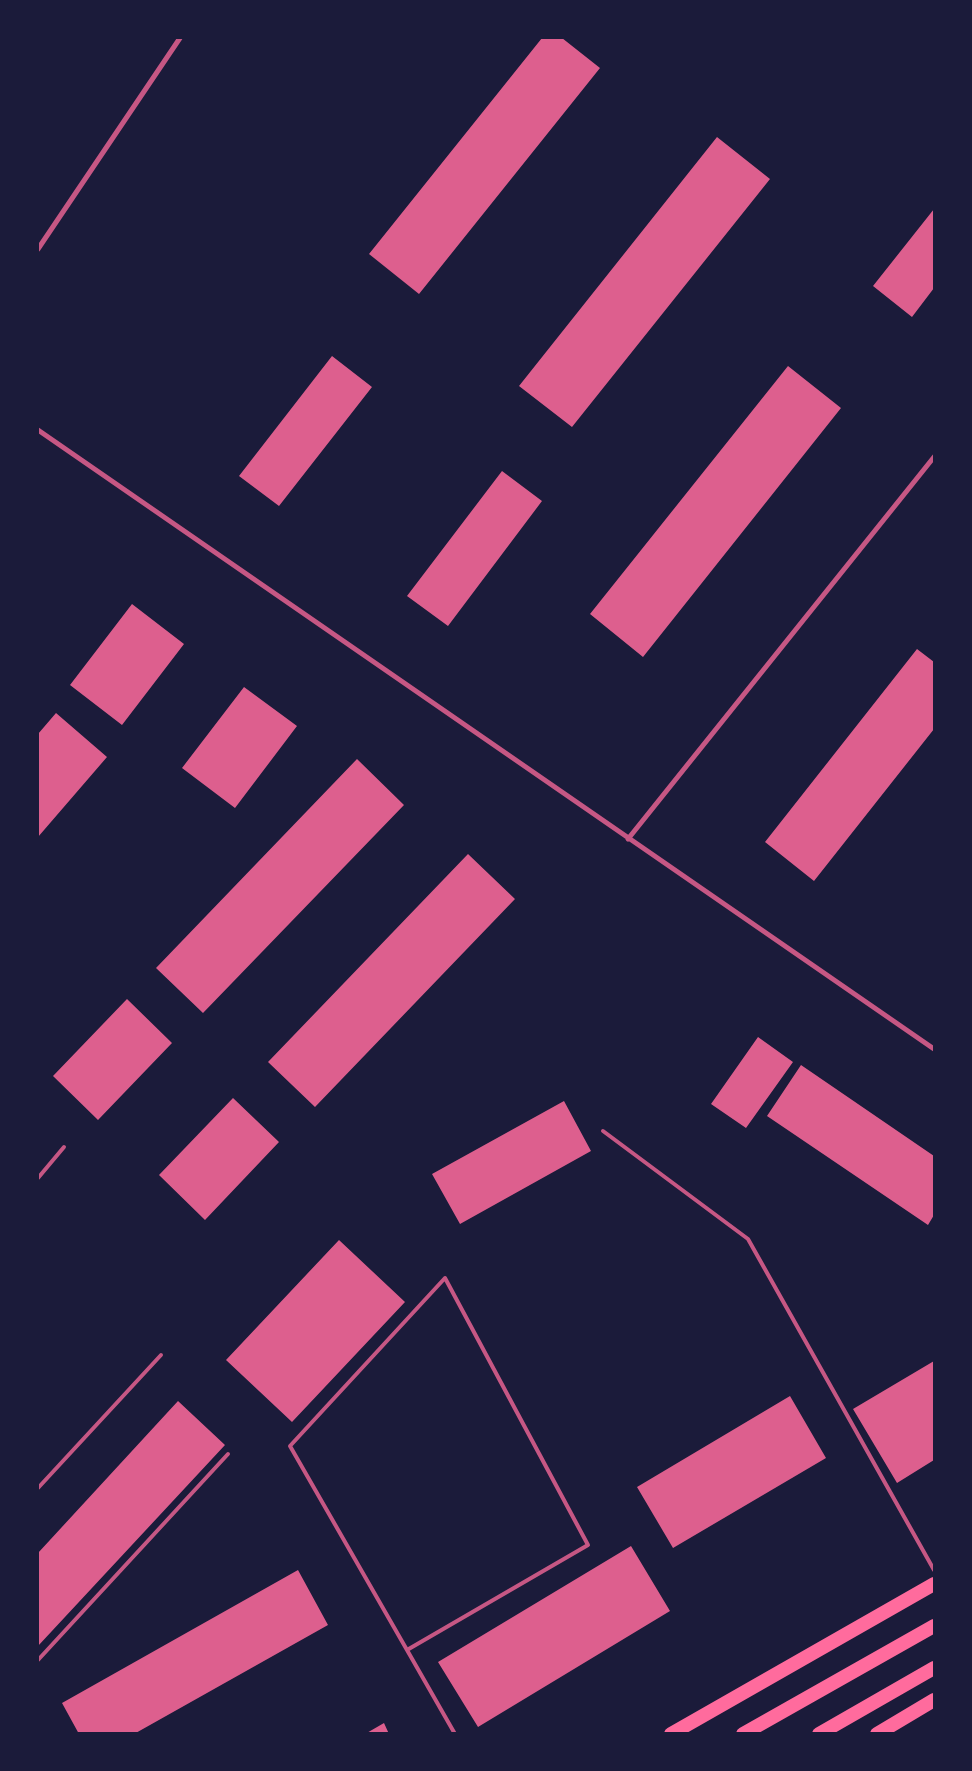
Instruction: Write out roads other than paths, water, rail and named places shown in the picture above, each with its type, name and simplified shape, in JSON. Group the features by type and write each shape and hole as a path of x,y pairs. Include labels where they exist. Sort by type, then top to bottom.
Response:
{"highway":[{"path":"671,1734 934,1584"},
{"path":"743,1734 934,1626"},
{"path":"819,1734 934,1668"},
{"path":"877,1734 934,1700"}],"street":[{"path":"38,249 180,38"},
{"path":"38,430 934,1049"},
{"path":"628,839 934,457"}],"lane":[{"path":"603,1131 748,1239 934,1570"},
{"path":"38,1178 64,1147"},
{"path":"407,1650 588,1545 445,1278 290,1446 455,1734"},
{"path":"38,1488 160,1355"},
{"path":"38,1660 228,1454"}]}
